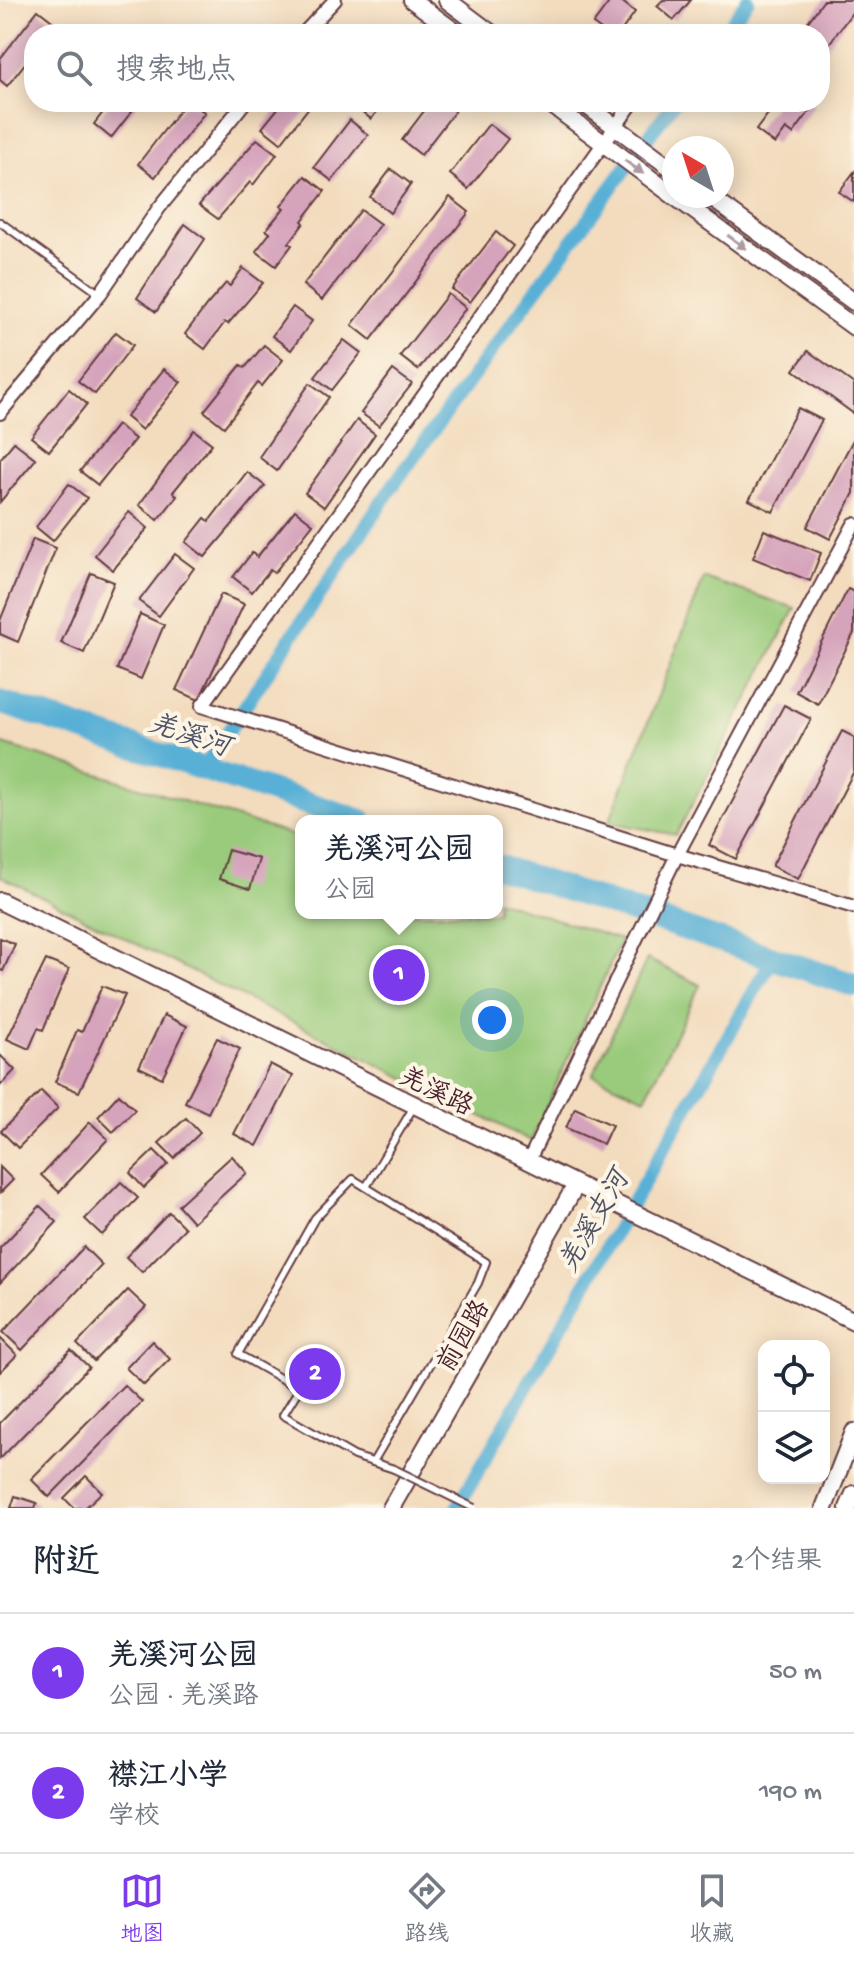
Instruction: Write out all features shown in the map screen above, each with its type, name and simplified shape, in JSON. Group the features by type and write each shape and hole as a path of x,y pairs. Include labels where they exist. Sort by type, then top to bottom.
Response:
{"street":[{"path":"312,24 335,0"},
{"path":"412,0 444,24"},
{"path":"447,0 479,24"},
{"path":"0,413 100,294 159,208 237,112"},
{"path":"561,112 662,187"},
{"path":"595,112 662,161"},
{"path":"628,112 619,130 202,706 677,855 854,907"},
{"path":"690,208 854,327"},
{"path":"725,208 854,302"},
{"path":"528,1162 677,855 854,524"},
{"name":"羌溪路","path":"0,901 854,1321"},
{"name":"前园路","path":"391,1508 582,1188"},
{"path":"824,1508 854,1432"},
{"path":"848,1508 854,1494"}],"lane":[{"path":"0,222 100,294"},
{"path":"366,1187 414,1105"},
{"path":"373,1462 478,1283 486,1262 353,1179 315,1218 238,1354 299,1389 283,1415 354,1456 394,1469 474,1508"}],"green space":[{"path":"704,578 795,608 676,835 609,822"},
{"path":"0,743 295,836 295,919 503,919 503,902 621,940 531,1141 0,876"},
{"path":"647,959 700,985 645,1098 593,1075"}],"building":[{"path":"611,0 620,0 635,12 626,24 593,24"},
{"path":"663,0 691,0 674,20 657,6"},
{"path":"824,0 854,0 854,10 830,43 830,24 806,24"},
{"path":"38,10 56,24 27,24"},
{"path":"24,28 24,65 7,86 0,80 0,59"},
{"path":"103,112 131,112 111,138 94,124"},
{"path":"178,112 205,112 155,177 138,164"},
{"path":"275,112 305,112 281,143 262,128"},
{"path":"362,112 377,112 371,119"},
{"path":"423,112 454,112 421,155 402,140"},
{"path":"770,112 809,112 793,134 786,129 775,144 756,130"},
{"path":"350,120 368,135 332,181 314,167"},
{"path":"489,124 508,139 468,189 450,174"},
{"path":"257,139 277,154 253,185 250,182 218,219 199,205"},
{"path":"391,169 411,184 390,213 370,197"},
{"path":"854,172 854,202 839,192"},
{"path":"305,176 325,191 302,221 304,223 289,243 292,245 276,266 256,251 270,233 266,230 284,208 281,206"},
{"path":"450,197 469,212 371,340 352,325"},
{"path":"361,210 380,224 322,300 303,285"},
{"path":"185,224 205,239 156,312 137,298"},
{"path":"496,232 513,246 470,302 452,289"},
{"path":"243,268 263,283 228,324 225,322 205,349 185,334 226,283 230,286"},
{"path":"448,294 466,308 418,370 400,356"},
{"path":"293,307 312,321 291,350 272,336"},
{"path":"116,332 133,345 95,394 78,381"},
{"path":"344,340 361,353 332,390 315,377"},
{"path":"264,345 283,360 262,386 258,383 224,427 204,411 241,365 245,368"},
{"path":"808,351 854,384 854,414 794,370"},
{"path":"164,369 181,382 142,430 126,417"},
{"path":"393,370 412,384 379,426 361,413"},
{"path":"310,383 329,397 277,471 259,457"},
{"path":"69,389 87,404 49,451 31,437"},
{"path":"798,408 822,420 773,512 749,500"},
{"path":"357,420 375,434 324,507 305,493"},
{"path":"117,425 135,439 98,485 80,471"},
{"path":"194,430 212,444 173,492 177,496 158,520 139,505"},
{"path":"854,438 854,493 830,539 807,527"},
{"path":"14,442 36,459 0,502 0,459"},
{"path":"247,472 265,486 205,557 186,542 205,518 209,521"},
{"path":"69,484 87,498 53,541 36,527"},
{"path":"295,510 313,524 274,573 270,570 252,592 233,577 252,553 257,557"},
{"path":"129,512 148,528 113,570 95,555"},
{"path":"764,530 821,553 810,581 753,558"},
{"path":"33,539 56,548 18,642 0,634 0,621"},
{"path":"175,554 194,568 159,616 139,601"},
{"path":"91,573 114,582 84,653 61,643"},
{"path":"848,589 854,592 854,633 818,704 796,692"},
{"path":"221,594 244,604 199,700 176,690"},
{"path":"140,614 164,625 141,679 117,669"},
{"path":"784,705 811,719 736,859 709,845"},
{"path":"842,731 854,737 854,771 798,879 772,866"},
{"path":"228,850 259,859 250,889 219,879"},
{"path":"0,938 15,944 3,971 0,970"},
{"path":"46,960 69,969 43,1030 38,1028 29,1049 7,1039"},
{"path":"102,986 125,995 79,1092 55,1082 77,1030 82,1032"},
{"path":"164,1015 187,1026 162,1078 139,1067"},
{"path":"217,1038 240,1049 208,1113 185,1102"},
{"path":"0,1055 15,1070 0,1086"},
{"path":"270,1064 293,1076 257,1146 234,1134"},
{"path":"41,1091 58,1108 18,1148 1,1131"},
{"path":"119,1094 135,1110 113,1132 98,1117"},
{"path":"575,1108 612,1125 603,1144 566,1128"},
{"path":"186,1118 200,1133 174,1158 159,1143"},
{"path":"90,1122 108,1139 59,1192 41,1175"},
{"path":"154,1150 168,1164 144,1188 130,1173"},
{"path":"232,1156 247,1173 193,1222 178,1205"},
{"path":"0,1167 13,1180 0,1193"},
{"path":"121,1182 138,1198 102,1235 85,1219"},
{"path":"40,1206 57,1222 0,1283 0,1248"},
{"path":"169,1212 185,1228 142,1272 126,1257"},
{"path":"84,1247 102,1265 22,1350 3,1332"},
{"path":"128,1290 146,1307 94,1361 77,1344"},
{"path":"0,1338 17,1355 0,1372"},
{"path":"152,1341 170,1359 144,1385 126,1368"},
{"path":"71,1350 89,1367 0,1459 0,1423"},
{"path":"124,1385 142,1402 49,1497 31,1479"},
{"path":"86,1476 102,1492 85,1508 74,1508 64,1498"},
{"path":"15,1496 37,1503 35,1508 11,1508"}],"waterway":[{"path":"730,24 748,0"},
{"path":"203,769 394,484 667,112"},
{"name":"羌溪河","path":"0,702 343,815"},
{"name":"羌溪河","path":"503,868 854,985"},
{"name":"羌溪支河","path":"457,1508 773,958"}],"place":[{"name":"羌溪河公园","path":"399,975"},
{"name":"襟江小学","path":"315,1374"}]}
